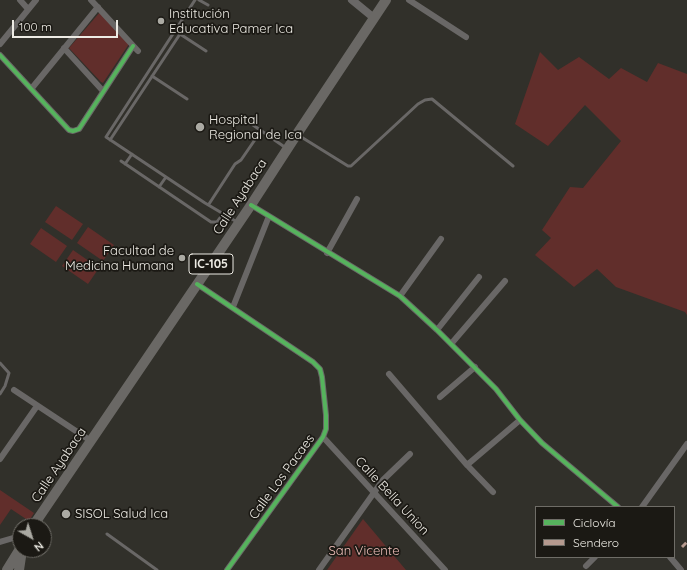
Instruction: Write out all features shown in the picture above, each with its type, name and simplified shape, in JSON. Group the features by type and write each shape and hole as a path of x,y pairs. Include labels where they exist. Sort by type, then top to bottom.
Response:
{"main road":[{"name":"Calle Ayabaca","path":"38,518 251,205 287,148 386,0"},
{"path":"7,570 15,558"},
{"path":"19,570 20,558"}],"street":[{"path":"20,0 28,9"},
{"path":"0,44 36,0"},
{"path":"91,0 138,51"},
{"path":"352,0 374,18"},
{"path":"409,0 466,37"},
{"path":"32,88 98,7"},
{"path":"0,55 32,88 69,130 73,131 79,129 133,46"},
{"path":"64,48 103,91"},
{"path":"327,253 357,199"},
{"path":"251,205 327,253 400,296 475,367 504,398 520,420 542,443 617,506"},
{"path":"233,307 269,216"},
{"path":"400,296 441,240"},
{"path":"437,330 479,276"},
{"path":"452,344 504,281"},
{"name":"Calle Los Pacaes","path":"197,284 313,362 320,369 322,377 326,416 326,429 323,437 227,570"},
{"path":"440,397 475,367"},
{"path":"389,374 467,465 494,492"},
{"path":"14,390 91,441"},
{"path":"0,459 37,406"},
{"path":"467,465 520,420"},
{"name":"Calle Bella Union","path":"323,437 445,570"},
{"path":"643,506 687,444"},
{"path":"319,570 373,492 383,480 410,454"},
{"path":"0,542 12,538"},
{"path":"586,566 594,558"},
{"path":"671,558 681,570"}],"lane":[{"path":"195,0 106,137 238,223"},
{"path":"199,0 208,5"},
{"path":"175,31 206,51"},
{"path":"110,140 180,34"},
{"path":"152,76 187,99"},
{"path":"297,134 348,166 351,166 355,164 418,104 425,100 432,99 513,166"},
{"path":"253,125 287,148"},
{"path":"209,204 234,164 241,160 261,131"},
{"path":"125,164 132,154"},
{"path":"121,161 212,222 217,222 223,214"},
{"path":"159,187 166,177"},
{"path":"0,363 9,373 5,386 0,394"},
{"path":"107,534 157,570"}],"green space":[{"path":"100,12 129,44 103,83 69,48"},
{"path":"540,52 558,70 579,57 609,79 621,68 647,82 658,63 687,74 687,315 685,312 616,287 597,269 574,287 535,255 551,238 542,230 570,187 583,188 621,141 585,105 548,146 515,124"},
{"path":"56,206 83,224 72,240 45,222"},
{"path":"88,227 114,245 103,261 77,243"},
{"path":"41,228 67,246 56,262 30,244"},
{"path":"73,250 99,268 88,284 62,266"},
{"path":"0,490 34,513 31,518 24,518 11,509 0,525"},
{"name":"San Vicente","path":"363,519 384,544 406,570 327,570"}],"marked path":[{"path":"682,547 687,542"}],"cycle path":[{"path":"0,55 69,130 73,131 79,129 133,46"},
{"path":"251,205 400,296 437,330 496,389 520,420 542,443 617,506"},
{"path":"197,284 313,362 320,369 326,415 326,429 323,437 227,570"}],"place":[{"name":"Institución Educativa Pamer Ica","path":"161,21"},
{"name":"Hospital Regional de Ica","path":"200,127"},
{"name":"Facultad de Medicina Humana","path":"182,258"},
{"name":"SISOL Salud Ica","path":"66,514"}]}
